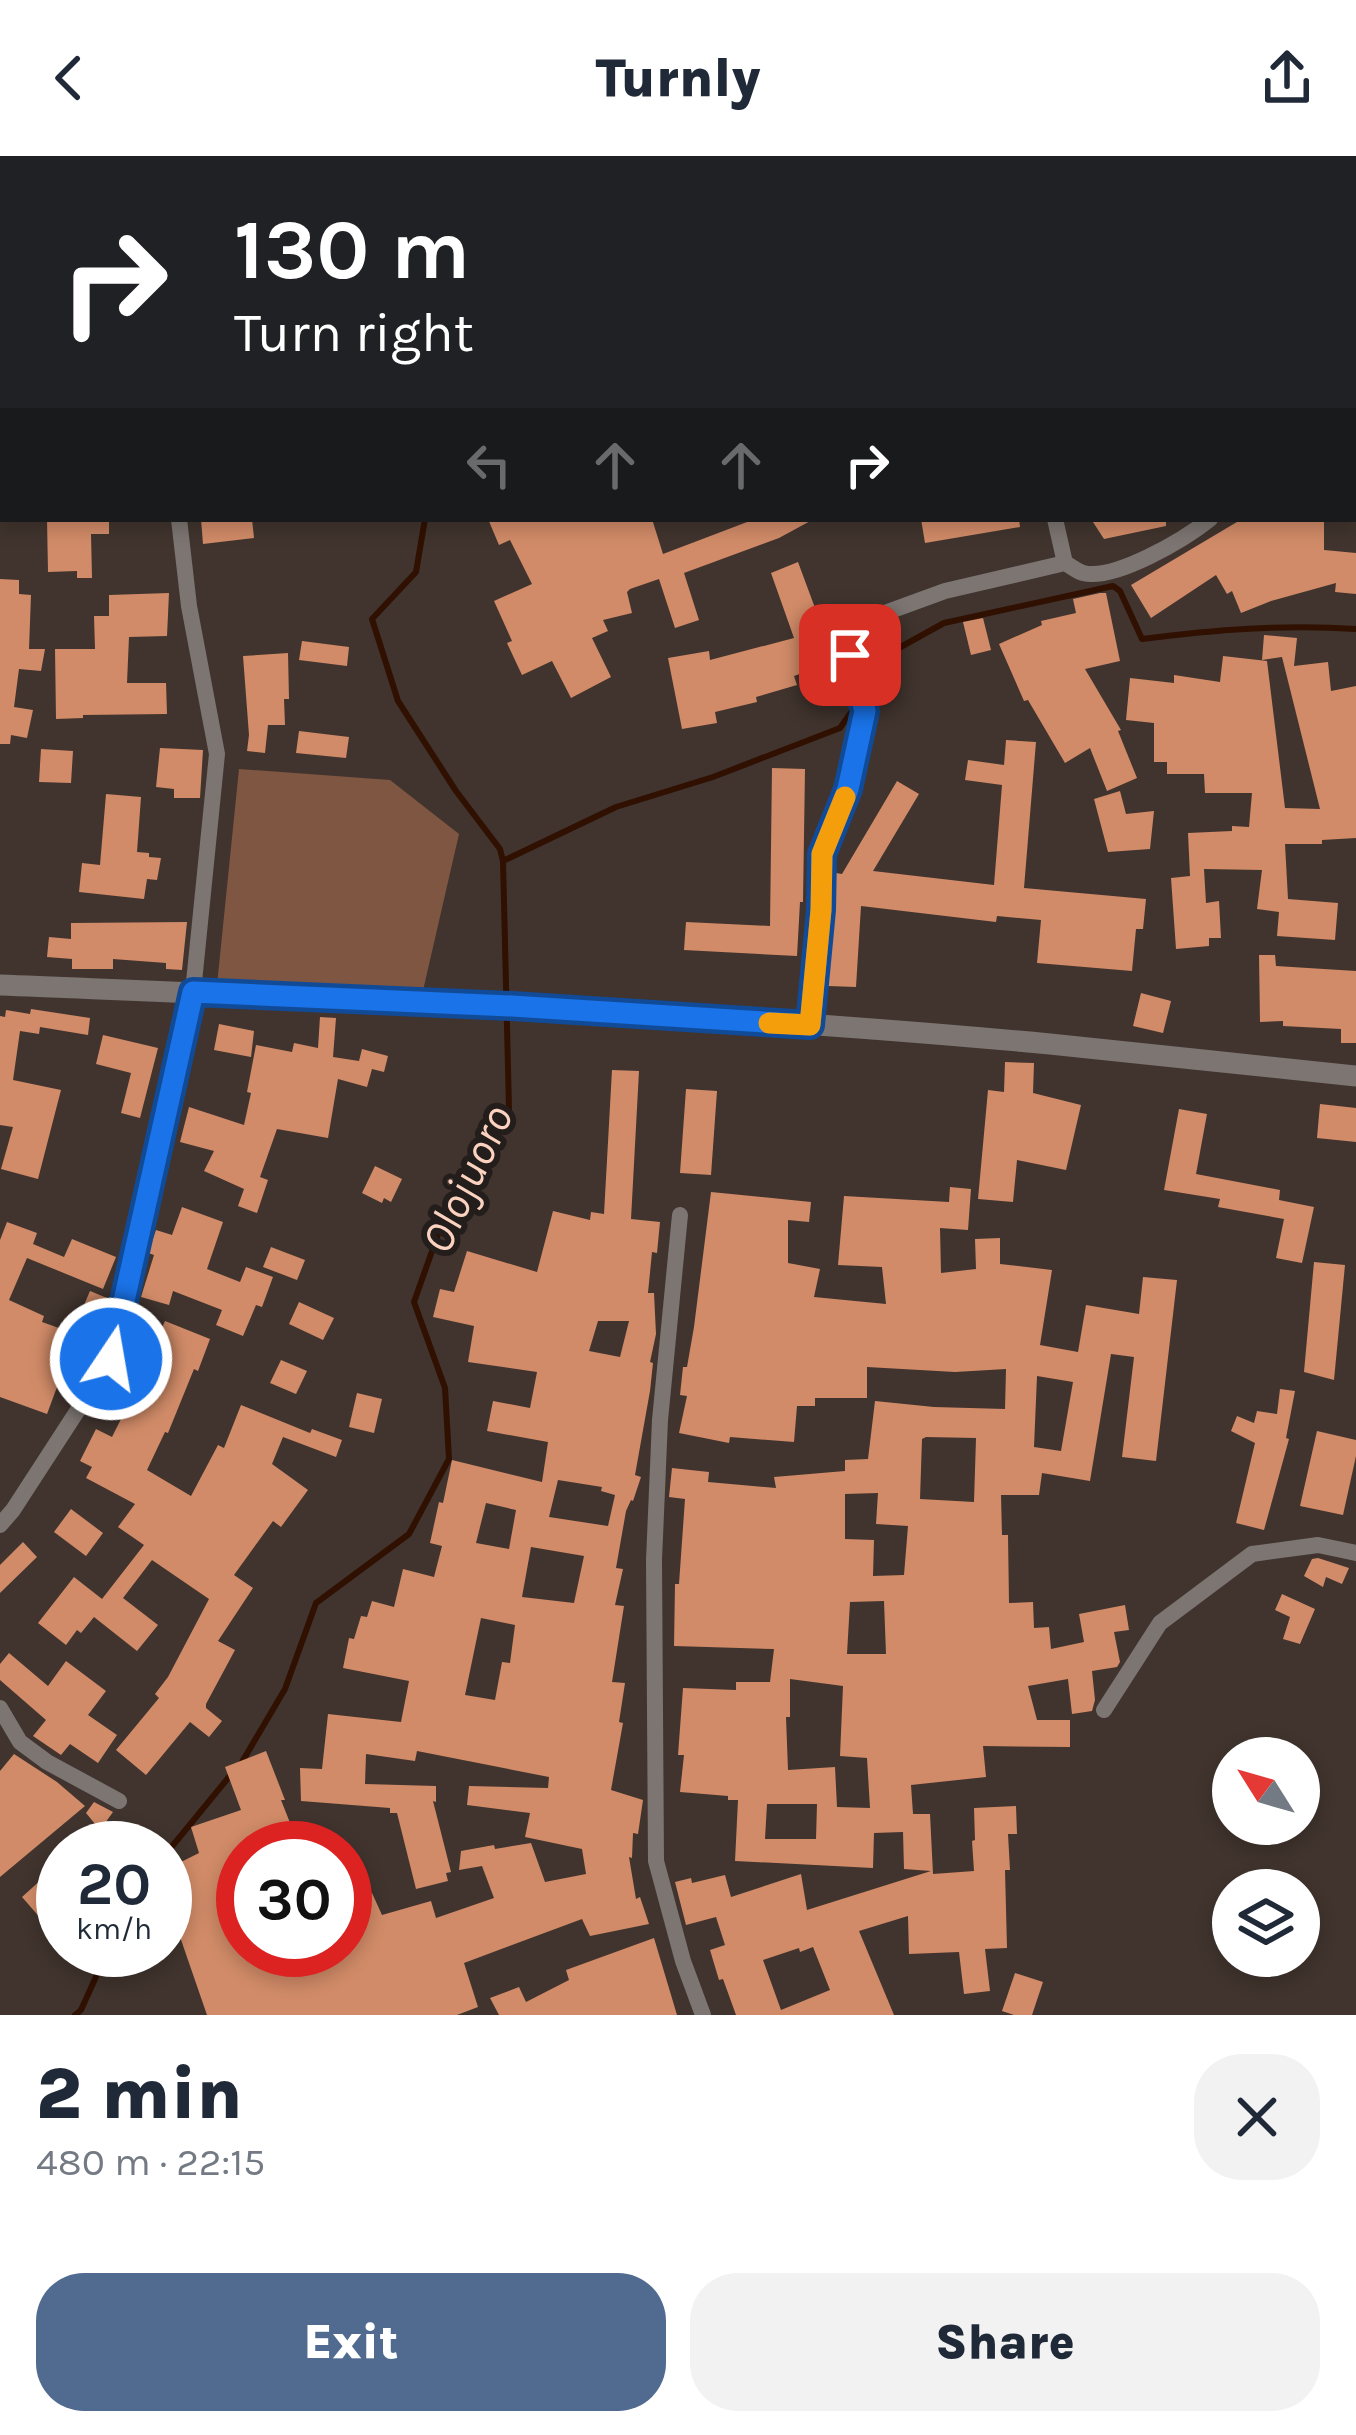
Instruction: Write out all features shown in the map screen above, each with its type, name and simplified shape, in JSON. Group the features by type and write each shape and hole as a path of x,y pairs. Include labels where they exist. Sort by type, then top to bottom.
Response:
{"street":[{"path":"0,1525 111,1359 193,992 217,754 192,627 179,522"},
{"path":"1056,522 1065,563"},
{"path":"810,1025 822,854 848,789 865,711 850,655 861,631 882,614 945,591 1065,563 1084,573 1106,572 1143,560 1206,522"},
{"path":"0,985 512,1006 810,1025 1356,1076"},
{"path":"680,1215 660,1420 654,1560 656,1861 703,2015"},
{"path":"1104,1709 1160,1623 1252,1554 1318,1545 1356,1553"},
{"path":"0,1708 20,1742 46,1762 119,1801"}],"shaded area":[{"path":"239,769 390,780 459,834 422,995 217,985"}],"building":[{"path":"47,522 109,522 109,534 91,534 92,578 77,578 77,571 48,572"},
{"path":"201,522 252,522 254,538 203,544"},
{"path":"489,522 653,522 663,554 747,522 808,522 779,538 684,573 699,620 675,628 659,579 630,589 632,613 603,620 608,631 592,638 611,677 571,698 552,661 522,675 494,601 532,584 510,540 499,545"},
{"path":"922,522 1019,522 1020,527 925,543"},
{"path":"1093,522 1166,522 1166,526 1104,539"},
{"path":"1237,522 1324,522 1324,550 1356,553 1356,594 1335,592 1336,583 1241,613 1232,591 1227,594 1216,575 1151,618 1131,585"},
{"path":"798,562 818,616 809,619 825,665 794,676 797,685 756,697 757,702 715,712 717,723 682,729 668,658 709,651 710,660 794,638 771,573"},
{"path":"0,579 19,580 19,594 31,595 29,649 45,649 41,671 19,669 14,707 33,710 27,738 11,735 10,744 0,744"},
{"path":"169,593 167,636 129,637 127,683 166,683 167,714 56,719 55,649 95,649 94,616 109,616 109,595"},
{"path":"1106,593 1120,661 1085,669 1121,730 1137,778 1107,791 1090,748 1065,763 1028,700 1024,701 999,644 1042,625 1041,621 1076,613 1073,599"},
{"path":"983,618 991,650 971,655 963,622"},
{"path":"1264,635 1297,638 1294,666 1328,662 1331,691 1356,686 1356,838 1285,844 1288,899 1338,903 1335,940 1277,936 1279,912 1257,909 1262,870 1204,869 1206,903 1219,901 1221,938 1209,938 1209,946 1176,949 1171,878 1190,876 1188,833 1249,827 1252,793 1205,793 1204,774 1167,774 1167,762 1154,762 1154,723 1126,720 1130,678 1174,683 1174,675 1220,682 1223,656 1267,661 1285,808 1320,809 1282,657 1262,660"},
{"path":"302,641 349,647 347,666 299,660"},
{"path":"288,653 285,725 268,725 265,753 247,751 243,656"},
{"path":"299,731 349,737 346,758 296,753"},
{"path":"1006,740 1036,742 1024,888 1146,899 1143,929 1136,929 1132,971 1037,963 1041,920 997,916 996,922 861,906 856,987 828,986 836,873 842,874 897,781 919,794 873,871 994,885 1002,785 965,780 968,760 1004,765"},
{"path":"160,748 203,750 200,798 174,798 174,789 156,787"},
{"path":"41,749 73,751 71,783 39,782"},
{"path":"772,768 805,769 803,902 797,956 684,950 686,922 770,926"},
{"path":"1120,791 1126,814 1154,811 1150,849 1108,852 1094,799"},
{"path":"106,794 141,797 137,852 161,858 157,880 147,879 144,899 79,892 82,863 100,865"},
{"path":"187,922 182,970 166,969 166,963 113,959 113,969 72,969 72,959 47,957 49,937 71,939 71,923"},
{"path":"1259,955 1275,955 1276,966 1356,971 1356,1043 1341,1043 1341,1029 1260,1022"},
{"path":"1141,993 1171,1001 1163,1033 1133,1026"},
{"path":"31,1009 90,1018 88,1035 40,1027 39,1034 20,1031 13,1080 61,1090 38,1179 1,1169 13,1127 0,1125 0,1016 5,1017 6,1010 30,1014"},
{"path":"320,1017 336,1018 333,1057 359,1061 362,1049 388,1056 384,1072 372,1069 367,1087 338,1079 328,1138 277,1129 260,1177 268,1180 257,1213 238,1206 244,1189 204,1171 214,1151 180,1142 189,1107 244,1125 256,1045 292,1052 294,1043 318,1048"},
{"path":"219,1024 254,1031 251,1057 214,1050"},
{"path":"103,1035 158,1048 140,1118 121,1113 131,1073 96,1064"},
{"path":"1005,1062 1034,1063 1033,1093 1081,1105 1066,1170 1017,1160 1013,1202 978,1199 988,1090 1004,1092"},
{"path":"612,1070 639,1071 631,1219 660,1222 648,1293 654,1293 656,1334 635,1475 641,1477 626,1511 616,1568 623,1569 615,1605 624,1606 612,1682 625,1683 611,1790 643,1800 629,1857 636,1899 640,1897 649,1924 590,1936 582,1919 464,1963 478,2007 457,2015 207,2015 192,1972 192,1856 199,1853 192,1827 241,1810 225,1767 266,1751 289,1821 216,1821 216,1977 372,1977 372,1893 382,1915 431,1901 436,1918 494,1898 482,1866 459,1870 461,1851 531,1843 545,1882 586,1874 582,1849 525,1837 530,1813 467,1805 469,1786 548,1788 549,1777 417,1751 415,1761 366,1754 365,1784 436,1786 433,1801 451,1872 446,1873 448,1881 416,1889 397,1813 390,1813 390,1808 301,1801 300,1768 322,1769 328,1714 401,1722 409,1681 343,1668 349,1638 354,1639 372,1601 394,1607 403,1569 434,1577 442,1546 430,1543 452,1460 542,1482 548,1442 487,1431 493,1401 530,1408 537,1372 468,1362 474,1326 433,1317 440,1289 454,1292 467,1251 537,1272 553,1211 590,1220 591,1212 604,1214","holes":["598,1321 629,1321 620,1357 589,1351","558,1480 602,1487 601,1491 615,1495 608,1526 549,1517","486,1503 516,1510 509,1549 476,1543","531,1547 584,1556 574,1603 522,1597","481,1618 515,1625 510,1663 502,1662 495,1700 465,1695"]},
{"path":"686,1089 717,1091 711,1175 680,1173"},
{"path":"1320,1104 1356,1108 1356,1142 1317,1138"},
{"path":"1179,1109 1207,1114 1196,1174 1280,1190 1279,1200 1314,1207 1302,1263 1276,1258 1284,1219 1218,1207 1220,1199 1164,1190"},
{"path":"375,1166 402,1179 391,1202 384,1198 382,1203 362,1193"},
{"path":"950,1187 971,1189 968,1230 940,1228 941,1273 976,1269 975,1239 1000,1238 1000,1264 1052,1270 1040,1345 1078,1352 1086,1305 1139,1314 1143,1277 1177,1280 1156,1461 1122,1457 1134,1357 1111,1354 1090,1481 1042,1473 1039,1495 1001,1495 1002,1535 1008,1535 1009,1603 1033,1602 1034,1628 1049,1627 1051,1649 1084,1642 1079,1614 1125,1605 1129,1630 1114,1632 1117,1667 1092,1671 1092,1711 1072,1714 1068,1679 1028,1686 1037,1720 1070,1720 1070,1747 983,1746 986,1777 911,1785 913,1814 930,1814 933,1874 974,1871 974,1808 1016,1806 1017,1834 1008,1834 1010,1870 1005,1870 1007,1948 985,1949 990,1991 964,1994 959,1952 909,1954 908,1916 859,1931 894,2015 736,2015 710,1950 725,1945 716,1917 686,1925 675,1882 725,1875 731,1897 801,1874 807,1910 931,1871 904,1869 903,1832 874,1833 873,1868 735,1861 738,1800 680,1792 683,1688 736,1690 736,1682 770,1682 774,1649 674,1646 675,1584 679,1584 685,1499 669,1497 672,1468 709,1472 708,1482 776,1488 774,1477 845,1471 845,1460 868,1459 875,1401 1005,1409 1006,1369 955,1372 867,1367 867,1398 815,1398 815,1406 797,1406 794,1442 730,1437 729,1443 679,1433 687,1396 680,1395 683,1367 687,1367 694,1327 711,1192 811,1202 809,1222 788,1220 788,1263 820,1269 814,1297 886,1304 882,1267 838,1265 844,1196 949,1202","holes":["1037,1376 1073,1382 1061,1451 1034,1447","976,1438 974,1502 920,1499 922,1439","878,1493 876,1524 908,1526 904,1575 873,1576 874,1540 845,1539 845,1494","884,1601 886,1654 847,1654 850,1602","790,1679 843,1686 840,1756 867,1758 870,1808 837,1807 835,1767 788,1770 786,1717 790,1717","767,1804 817,1804 816,1839 765,1839","813,1947 830,1990 781,2010 763,1960 799,1948 800,1952"]},
{"path":"182,1207 223,1222 207,1269 240,1282 246,1267 273,1277 262,1307 256,1305 243,1336 216,1325 222,1310 173,1291 169,1305 141,1297 156,1230 172,1235"},
{"path":"7,1222 37,1233 33,1244 64,1257 72,1239 116,1257 103,1289 27,1258 9,1300 44,1316 42,1322 90,1339 72,1384 60,1379 47,1414 0,1397 0,1240"},
{"path":"271,1247 305,1260 297,1280 263,1267"},
{"path":"1314,1262 1345,1265 1334,1380 1304,1372"},
{"path":"90,1291 107,1298 101,1312 84,1305"},
{"path":"299,1302 334,1318 323,1340 289,1324"},
{"path":"165,1321 210,1339 147,1470 191,1496 218,1445 224,1448 241,1405 310,1433 312,1429 342,1440 336,1457 283,1437 272,1464 308,1490 281,1527 273,1521 234,1575 253,1588 218,1641 235,1650 206,1704 222,1721 209,1737 190,1722 146,1775 116,1750 159,1698 155,1694 209,1599 152,1560 123,1598 158,1625 137,1651 94,1617 66,1645 38,1623 74,1577 102,1599 144,1545 118,1527 135,1504 86,1478 92,1467 80,1461 96,1429 112,1437 131,1399 119,1394 126,1379 136,1384"},
{"path":"281,1360 307,1371 296,1394 270,1383"},
{"path":"1280,1389 1295,1391 1289,1439 1264,1530 1236,1523 1255,1443 1231,1431 1237,1416 1254,1423 1257,1411 1277,1414"},
{"path":"357,1393 382,1399 374,1433 349,1427"},
{"path":"1317,1431 1356,1440 1343,1515 1300,1506"},
{"path":"71,1509 103,1533 86,1556 54,1532"},
{"path":"23,1542 37,1557 0,1593 0,1565"},
{"path":"1312,1559 1349,1568 1342,1584 1326,1577 1323,1587 1304,1576"},
{"path":"1282,1594 1315,1609 1300,1644 1283,1639 1290,1617 1275,1610"},
{"path":"9,1653 48,1686 66,1661 106,1691 88,1715 117,1735 98,1763 70,1744 61,1755 33,1736 46,1720 0,1680 0,1664"},
{"path":"14,1754 85,1806 67,1821 36,1821 36,1847 0,1877 0,1771"},
{"path":"94,1802 113,1812 106,1821 93,1821 86,1813"},
{"path":"36,1884 36,1913 22,1897"},
{"path":"654,1938 677,2015 499,2015 490,1998 519,1987 526,2002 569,1980 566,1970"},
{"path":"1015,1973 1043,1982 1032,2015 1002,2011"}],"waterway":[{"name":"Olojuoro","path":"242,1762 285,1689 316,1603 409,1534 449,1459 445,1388 414,1302 448,1206 509,1109 500,849 398,701 372,619 416,572 424,522"},
{"path":"865,693 897,649 944,623 1113,586 1120,591 1142,639 1249,629 1356,629"},
{"path":"503,861 616,807 713,777 840,728 857,704"},
{"name":"Olojuoro","path":"192,1822 233,1772"},
{"name":"Olojuoro","path":"75,2015 96,1977"}],"slow traffic":[{"path":"769,1023 810,1025 822,854 845,797"}],"route":[{"path":"111,1359 193,992 810,1025 822,854 848,789 865,711 850,655"}]}
